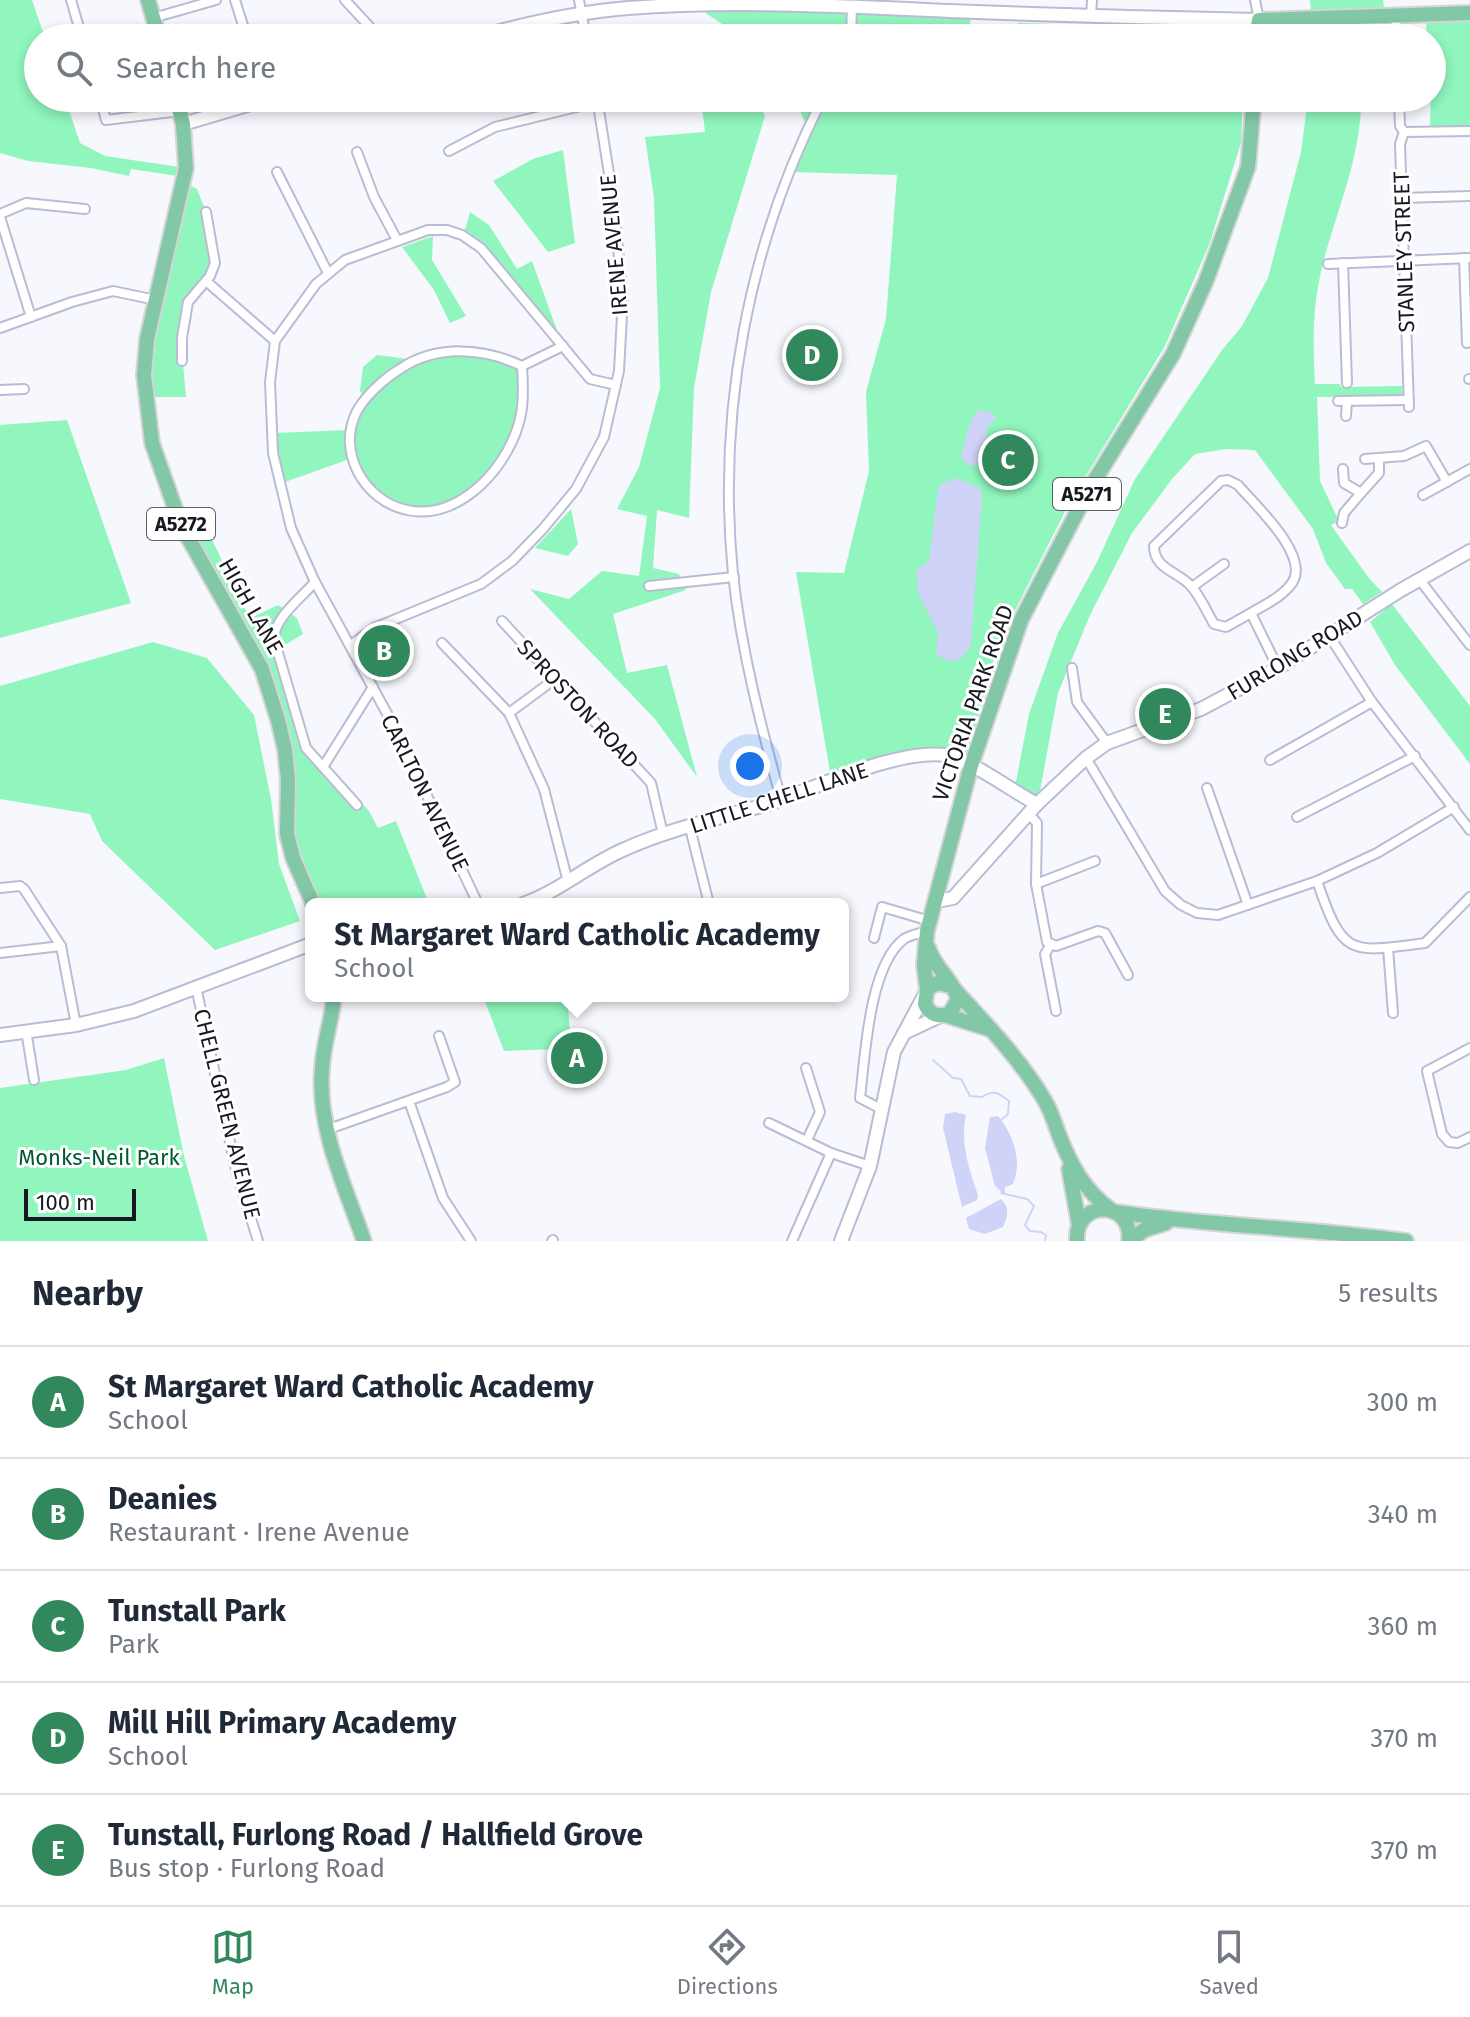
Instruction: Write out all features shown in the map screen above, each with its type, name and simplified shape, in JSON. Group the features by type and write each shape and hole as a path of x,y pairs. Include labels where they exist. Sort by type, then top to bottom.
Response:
{"main road":[{"path":"148,0 155,24"},
{"path":"1258,24 1259,20 1395,16 1420,8 1470,13"},
{"name":"HIGH LANE","path":"180,112 186,153 184,182 147,339 144,375 152,443 181,525 262,669 285,750 287,834 293,858 310,898"},
{"name":"VICTORIA PARK ROAD","path":"926,992 924,965 928,930 971,766 1021,620 1088,491 1173,354 1206,281 1248,167 1253,112"},
{"path":"928,930 931,957 953,988 993,1031 1046,1102 1082,1182 1094,1197 1128,1226 1130,1241 1155,1225 1178,1221"},
{"path":"953,988 937,983 926,992 927,1009 993,1031"},
{"path":"943,1016 956,1005 953,988"},
{"path":"333,1002 322,1068 321,1091 326,1130 364,1241"},
{"path":"1066,1152 1075,1234"},
{"path":"1075,1234 1088,1214 1095,1210 1178,1221 1406,1241"}],"street":[{"path":"71,0 78,24"},
{"path":"153,18 216,0"},
{"path":"235,0 243,24"},
{"path":"345,0 367,24"},
{"path":"1091,17 1092,0"},
{"path":"525,24 580,7 683,5 852,6 1091,17 1259,20 1255,0"},
{"path":"851,24 852,6"},
{"path":"1395,16 1396,24"},
{"path":"104,112 106,120 172,112"},
{"path":"449,151 495,127 550,112"},
{"name":"IRENE AVENUE","path":"351,645 374,628 481,584 512,561 576,489 604,437 619,371 623,296 613,199 599,112"},
{"path":"781,799 753,689 734,577 729,468 736,373 760,257 778,197 817,112"},
{"name":"STANLEY STREET","path":"1388,401 1409,404 1400,144 1404,132 1400,126 1400,112"},
{"path":"1404,132 1470,131"},
{"path":"357,152 374,197 397,240"},
{"path":"277,172 328,273"},
{"path":"1402,198 1470,196"},
{"path":"31,317 0,215 26,203 85,209"},
{"path":"182,361 188,302 206,281 215,263 206,212"},
{"name":"CARLTON AVENUE","path":"475,898 396,730 315,582 291,528 273,453 270,382 275,341 316,284 345,260 428,230 447,230 472,240 481,248 590,379 616,385"},
{"path":"1328,264 1467,258 1467,343"},
{"path":"1343,263 1347,383"},
{"path":"206,281 275,341"},
{"path":"0,328 113,291 156,300"},
{"path":"522,366 563,346"},
{"path":"462,350 508,359 522,366 522,412 510,445 493,472 468,495 436,511 410,511 387,503 365,484 352,458 354,417 368,397 402,367 428,357 462,350"},
{"path":"0,390 24,389"},
{"path":"1346,416 1342,401 1388,401 1388,413"},
{"path":"1365,459 1404,456 1426,446 1447,482"},
{"path":"1342,523 1344,513 1379,473 1379,458"},
{"path":"1343,469 1344,483 1361,493"},
{"path":"1423,495 1470,469"},
{"path":"1221,481 1233,481 1283,537 1296,567 1291,585 1279,597 1251,613 1226,627 1219,627 1214,624 1192,587 1157,563 1154,546 1221,481"},
{"name":"FURLONG ROAD","path":"937,901 953,898 1033,809 1086,758 1107,743 1201,709 1278,668 1419,579 1470,551"},
{"path":"1192,587 1224,564"},
{"path":"649,586 734,577"},
{"path":"1419,579 1470,645"},
{"path":"315,582 280,621 273,633 274,639 306,748 357,805"},
{"path":"1251,613 1278,668"},
{"name":"SPROSTON ROAD","path":"502,621 651,783 663,834"},
{"path":"1330,637 1372,702 1470,830"},
{"path":"442,643 509,713 544,789 568,883"},
{"path":"1072,668 1077,702 1107,743"},
{"path":"509,713 555,679"},
{"path":"323,767 373,687"},
{"path":"1270,760 1372,702"},
{"name":"LITTLE CHELL LANE","path":"536,898 568,883 622,850 663,834 916,755 949,755 971,766 1033,809"},
{"path":"1297,817 1415,756"},
{"path":"1086,758 1165,891 1181,905 1197,913 1218,915 1317,881 1377,853 1454,807"},
{"path":"1207,788 1248,905"},
{"path":"1033,809 1037,823 1036,884 1047,942 1056,946 1098,931 1105,933 1128,975"},
{"path":"690,828 707,898"},
{"path":"1036,884 1095,861"},
{"path":"1317,881 1336,930 1346,942 1360,948 1425,943 1470,897"},
{"path":"0,888 20,886 24,889 61,946 76,1025"},
{"path":"874,938 882,907 928,930"},
{"path":"883,1110 860,1098 874,996 886,964 897,947 905,938 928,930"},
{"path":"1051,944 1045,954 1056,1011"},
{"path":"0,953 61,946"},
{"path":"0,1035 76,1025 134,1011 305,946"},
{"path":"1388,948 1393,1013"},
{"name":"CHELL GREEN AVENUE","path":"196,987 237,1174 258,1241"},
{"path":"841,1241 870,1166 894,1052 926,992"},
{"path":"904,1033 943,1016"},
{"path":"26,1030 34,1080"},
{"path":"326,1130 455,1082 439,1036"},
{"path":"1470,1048 1427,1071 1442,1134 1449,1142 1458,1143 1470,1137"},
{"path":"806,1068 820,1112 807,1140"},
{"path":"409,1101 443,1198 471,1241"},
{"path":"769,1123 831,1153 870,1166"},
{"path":"792,1241 831,1153"}],"green space":[{"path":"0,0 32,0 40,24 24,24 24,112 70,112 80,143 105,156 186,168 184,177 131,169 129,176 28,161 0,153"},
{"path":"1310,0 1383,0 1384,9 1311,13"},
{"path":"702,5 971,13 970,24 722,24 707,14"},
{"path":"1470,21 1470,126 1430,127 1430,112 1446,112 1446,24 1426,22"},
{"path":"703,112 763,112 765,116 711,292 694,388 689,518 657,510 653,568 679,574 686,590 613,614 627,673 667,665 697,777 655,719 530,589 569,599 602,571 639,576 647,516 617,509 639,467 660,388 654,198 645,137 705,132"},
{"path":"800,112 1242,112 1241,143 1209,245 1165,346 1070,502 1006,628 995,655 972,738 970,758 914,751 842,769 842,776 832,780 796,572 844,573 869,471 866,392 886,319 897,175 789,172 809,124"},
{"path":"1306,112 1360,112 1353,162 1316,297 1314,368 1315,384 1340,384 1341,387 1402,386 1403,396 1317,397 1320,481 1339,521 1331,525 1382,592 1363,604 1352,589 1345,589 1326,563 1313,529 1255,450 1226,449 1195,454 1132,533 1090,615 1058,693 1040,791 1041,801 1014,792 1029,714 1058,633 1097,562 1135,479 1222,350 1242,326 1268,278 1301,152"},
{"path":"563,150 575,243 548,252 493,181 533,159"},
{"path":"184,182 197,189 206,212 215,263 188,302 182,351 186,397 145,397 144,375"},
{"path":"470,212 489,225 517,269 532,261 558,333 483,242 465,230"},
{"path":"433,236 432,260 466,316 450,323 434,290 402,247"},
{"path":"462,350 522,366 522,412 503,458 458,502 410,511 365,484 350,446 358,408 405,366"},
{"path":"377,355 408,359 383,375 363,396 360,391 363,367"},
{"path":"67,420 131,603 0,638 0,425"},
{"path":"347,430 347,460 285,482 275,433"},
{"path":"571,509 578,544 568,556 535,548"},
{"path":"198,510 245,609 253,617 278,605 297,618 303,634 278,649 310,746 369,811 378,828 396,821 427,898 310,898 293,858 274,706 203,567 187,514"},
{"path":"1392,604 1470,706 1470,764 1395,665 1370,622"},
{"path":"153,642 207,658 254,715 271,799 279,864 300,921 215,950 102,841 90,814 0,799 0,686"},
{"path":"485,1002 568,1002 570,1031 559,1049 504,1051"},
{"name":"Monks-Neil Park","path":"164,1058 184,1156 208,1241 0,1241 0,1088 126,1070"}],"water":[{"path":"979,410 992,413 996,418 986,429 987,446 981,462 972,466 965,463 961,456 971,420"},
{"path":"955,478 979,488 982,494 971,645 960,659 951,661 936,653 938,633 918,593 916,570 929,561 938,490 941,484"},
{"path":"955,1112 966,1115 965,1145 978,1195 977,1200 962,1207 943,1128 945,1114"},
{"path":"998,1116 1012,1139 1017,1157 1013,1184 1005,1187 1005,1194 1001,1195 995,1186 985,1148 990,1117"},
{"path":"1001,1199 1007,1212 1003,1227 985,1234 969,1229 966,1218"}],"waterway":[{"path":"933,1060 953,1078 961,1079 970,1096 996,1093 1009,1101 1008,1114 1001,1120"},
{"path":"1005,1194 1027,1199 1034,1206 1025,1225 1030,1231 1046,1235 1045,1241"}],"place":[{"name":"Mill Hill Primary Academy","path":"812,355"},
{"name":"Tunstall Park","path":"1008,460"},
{"name":"Deanies","path":"384,651"},
{"name":"Tunstall, Furlong Road / Hallfield Grove","path":"1165,714"},
{"name":"St Margaret Ward Catholic Academy","path":"577,1058"}]}
